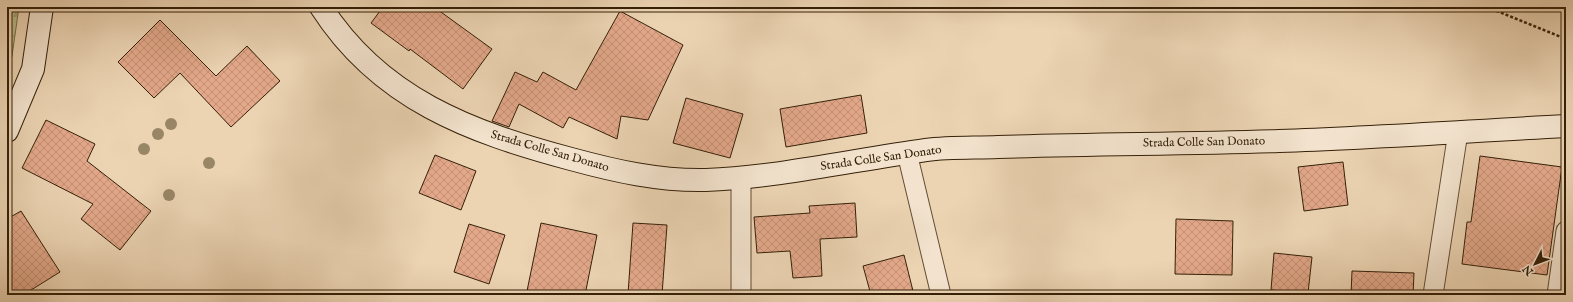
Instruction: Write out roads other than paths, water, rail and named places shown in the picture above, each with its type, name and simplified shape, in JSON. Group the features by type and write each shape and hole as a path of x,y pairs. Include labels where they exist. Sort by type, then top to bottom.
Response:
{"street":[{"path":"7,131 33,69 42,7"},
{"name":"Strada Colle San Donato","path":"321,7 330,22 351,48 400,90 428,107 469,126 543,151 626,173 666,179 701,180 741,178 907,153 944,149 1082,144 1282,141 1566,126"},
{"path":"1433,295 1458,132"},
{"path":"907,153 941,295"},
{"path":"741,178 741,295"},
{"path":"1557,295 1566,231"}]}
